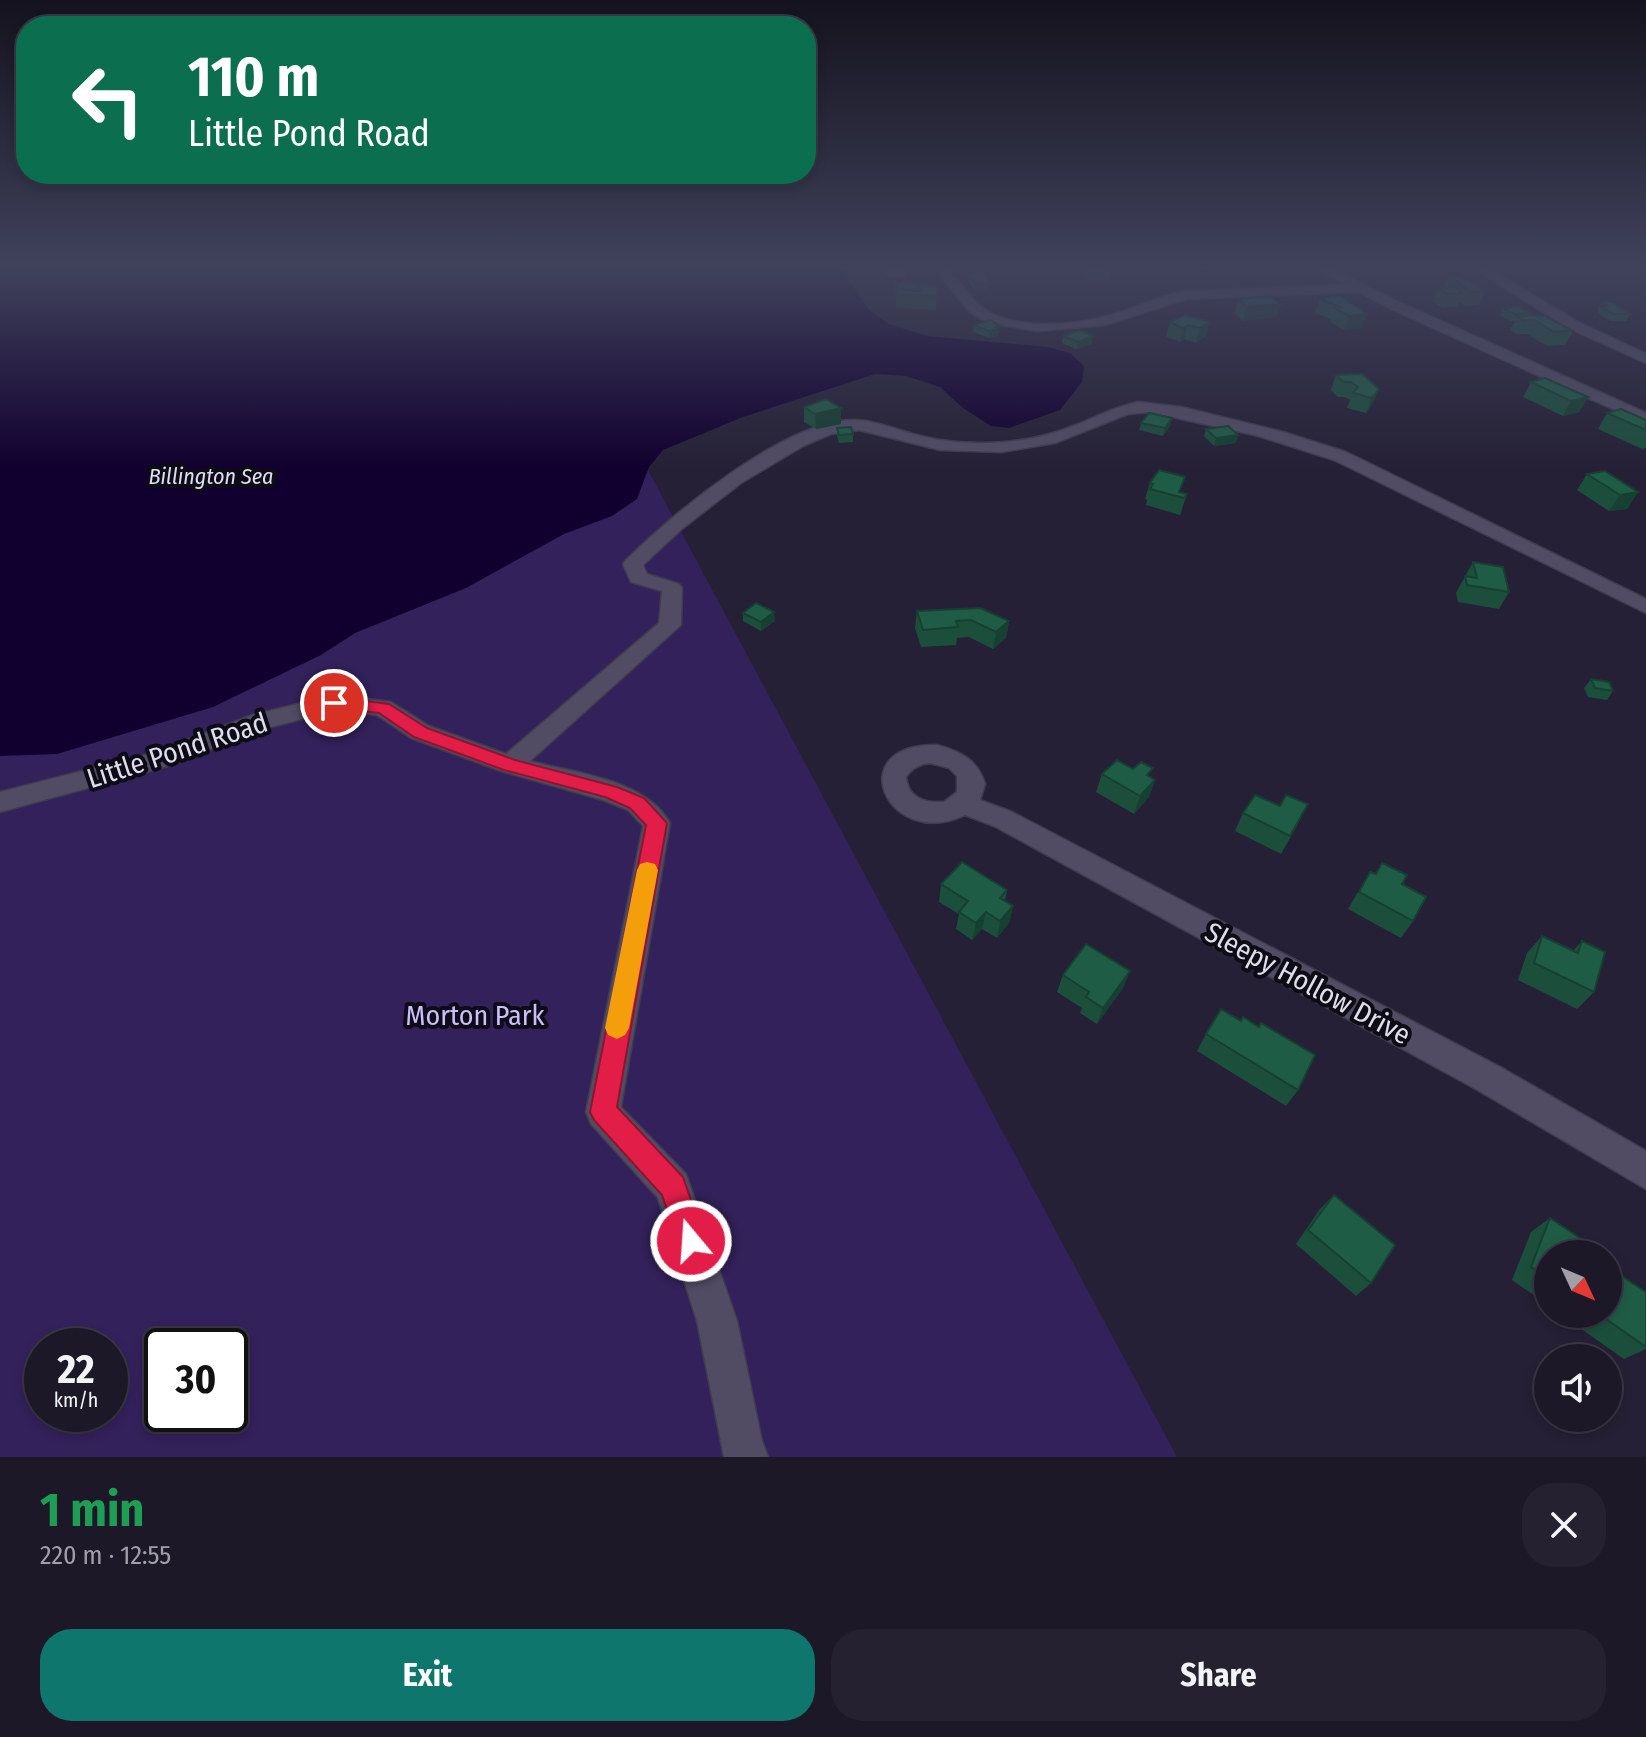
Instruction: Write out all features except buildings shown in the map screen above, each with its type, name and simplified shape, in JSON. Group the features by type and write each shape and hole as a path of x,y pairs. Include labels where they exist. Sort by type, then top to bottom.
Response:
{"street":[{"path":"1457,333 1646,419"},
{"path":"1590,333 1646,359"},
{"path":"510,765 670,625 672,588 638,578 633,564 653,542 678,519 759,466 830,430 852,425 940,445 1014,446 1080,430 1125,410 1145,406 1250,427 1310,444 1646,607"},
{"name":"Little Pond Road","path":"0,802 155,761 261,721 334,703 383,708 420,732 510,765 610,792 637,803 657,823 603,1112 673,1187 717,1321 742,1449 747,1457"},
{"name":"Sleepy Hollow Drive","path":"964,804 1003,819 1488,1078 1646,1171"}],"green space":[{"name":"Morton Park","path":"641,457 1177,1457 0,1457 0,754"}],"water":[{"name":"Billington Sea","path":"0,333 917,333 1048,347 1070,353 1084,366 1082,382 1060,410 1009,428 991,426 963,408 940,387 906,376 875,374 743,417 663,450 649,467 637,499 612,516 564,534 466,588 355,633 321,655 213,707 57,754 0,756"}],"slow traffic":[{"path":"617,1028 647,870"}],"route":[{"path":"334,703 383,708 420,732 443,741 510,765 610,792 637,803 657,823 603,1112 673,1187 691,1241"}]}
